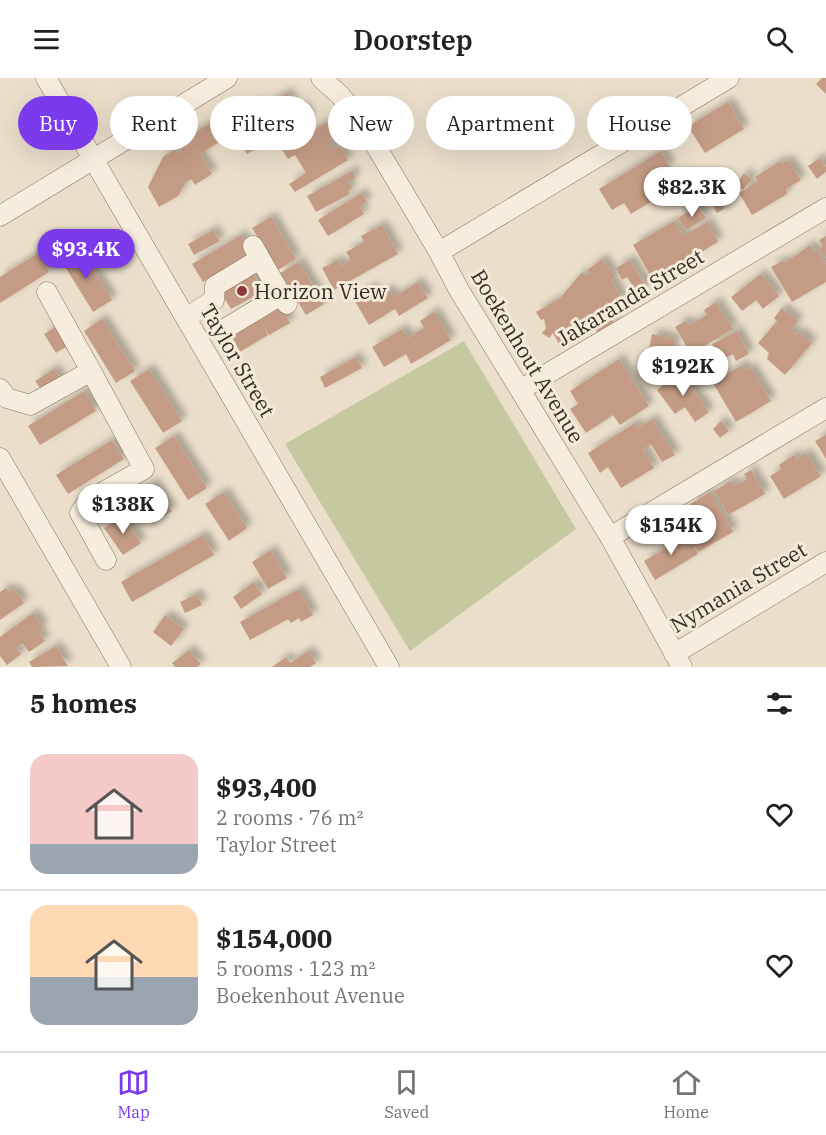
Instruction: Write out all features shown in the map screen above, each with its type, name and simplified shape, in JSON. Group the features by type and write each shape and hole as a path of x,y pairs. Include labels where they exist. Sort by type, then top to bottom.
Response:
{"street":[{"name":"Taylor Street","path":"46,78 389,667"},
{"path":"0,216 227,78"},
{"name":"Boekenhout Avenue","path":"321,78 340,95 361,121 459,290 610,537 678,660"},
{"path":"439,252 729,78"},
{"name":"Jakaranda Street","path":"520,390 826,208"},
{"path":"186,318 214,300 214,286 256,252 284,300 228,327"},
{"path":"47,292 144,469 89,500 80,513 106,560"},
{"path":"0,389 7,398 30,405 91,371"},
{"path":"610,537 826,408"},
{"path":"0,458 121,667"},
{"name":"Nymania Street","path":"678,660 826,562"}],"green space":[{"path":"464,341 576,529 410,651 285,444"}],"building":[{"path":"822,78 826,78 826,94 816,84"},
{"path":"728,102 744,129 705,153 692,132 692,124"},
{"path":"327,122 328,150 342,150 348,160 295,192 289,184 306,173 295,155 288,159 282,150 316,150 316,129"},
{"path":"210,123 210,148 200,154 212,174 195,185 191,179 185,183 178,196 159,207 148,187 163,157 174,150 177,153 180,150 198,150 198,131"},
{"path":"661,151 670,167 660,173 666,182 658,187 663,194 631,214 624,203 612,210 599,189"},
{"path":"820,158 826,167 826,172 817,179 808,166"},
{"path":"788,160 801,180 786,189 787,194 752,215 739,193 758,181 755,177 780,161 782,164"},
{"path":"352,171 356,178 348,182 352,188 348,190 350,194 316,212 307,196"},
{"path":"744,173 752,179 743,190 736,185"},
{"path":"361,193 367,202 360,206 364,214 328,236 318,220"},
{"path":"717,194 725,208 717,213 709,199"},
{"path":"698,205 706,218 686,230 678,218"},
{"path":"271,217 296,259 278,270 252,228"},
{"path":"674,221 684,236 707,222 718,242 679,265 684,274 658,289 633,245"},
{"path":"382,225 398,254 334,290 322,268 338,260 341,266 351,260 346,252 364,242 361,236"},
{"path":"213,230 220,241 194,255 188,244"},
{"path":"241,235 252,253 203,282 192,264"},
{"path":"826,236 826,258 820,248 823,246 819,240"},
{"path":"810,245 814,251 817,249 826,265 826,282 792,302 771,267 782,261 786,262"},
{"path":"80,248 112,300 93,312 61,260"},
{"path":"38,253 49,272 0,303 0,277"},
{"path":"602,259 615,277 611,280 623,300 610,308 614,313 613,324 598,332 587,326 559,344 553,333 549,338 542,333 546,328 544,319 541,320 536,312 560,298 582,272 586,276 590,273 587,270"},
{"path":"630,260 647,288 637,293 627,277 622,280 616,268"},
{"path":"299,262 324,304 306,315 280,273"},
{"name":"Horizon View","path":"253,273 264,291 231,309 220,291"},
{"path":"761,274 779,296 763,309 756,300 742,311 731,297"},
{"path":"418,282 428,298 399,316 395,309 369,325 353,298 372,287 377,296 389,289 394,297"},
{"path":"716,302 733,329 691,354 675,327 685,321 690,325 707,315 704,310"},
{"path":"279,304 290,323 269,335 261,322 268,335 240,352 230,333"},
{"path":"782,308 798,321 791,331 796,335 799,332 812,343 785,375 767,359 769,353 758,343 777,321 774,318"},
{"path":"434,312 451,340 411,364 406,354 384,367 372,347 402,329 408,338 424,328 420,321"},
{"path":"102,319 135,371 116,383 84,331"},
{"path":"57,326 69,345 56,353 44,334"},
{"path":"737,331 749,354 736,361 733,354 721,360 712,344"},
{"path":"652,334 675,339 671,356 685,360 682,372 646,364"},
{"path":"356,357 362,368 325,388 320,377"},
{"path":"619,359 649,406 620,425 613,415 586,433 570,409 578,404 570,391"},
{"path":"742,365 746,371 751,368 771,401 736,422 713,383"},
{"path":"54,369 62,381 44,393 35,381"},
{"path":"149,369 182,421 163,433 130,381"},
{"path":"680,372 709,412 695,422 685,407 675,414 657,390"},
{"path":"84,391 96,411 40,445 28,426"},
{"path":"652,419 675,455 662,462 651,444 643,450 654,468 621,488 608,467 600,473 588,453 635,423 638,428"},
{"path":"721,421 729,431 720,438 713,429"},
{"path":"826,435 826,459 815,441"},
{"path":"174,436 207,488 188,500 155,448"},
{"path":"112,440 124,459 68,494 56,475"},
{"path":"806,453 821,476 784,499 770,476 781,469 779,465 794,455 797,459"},
{"path":"751,470 765,494 728,515 714,491 731,481 734,486 747,479 744,474"},
{"path":"153,483 172,511 153,524 134,495"},
{"path":"123,485 131,498 113,510 104,498"},
{"path":"224,492 247,528 229,541 205,504"},
{"path":"710,492 733,532 698,552 689,536 711,524 705,513 697,518 690,504"},
{"path":"123,516 141,543 123,555 104,528"},
{"path":"684,531 698,554 655,580 644,561 669,546 666,542"},
{"path":"203,535 214,555 132,602 121,582"},
{"path":"271,550 287,578 268,589 252,562"},
{"path":"254,582 262,594 241,609 233,597"},
{"path":"6,588 10,593 14,589 24,603 0,620 0,592"},
{"path":"299,589 313,615 301,622 299,618 291,623 288,619 250,640 240,622"},
{"path":"197,594 202,605 185,613 180,602"},
{"path":"33,613 43,627 38,631 45,641 29,652 22,643 16,648 21,654 7,665 0,656 0,637"},
{"path":"165,615 184,629 171,646 153,632"},
{"path":"56,646 68,666 32,667 29,662"},
{"path":"189,650 201,664 197,667 175,667 172,663"},
{"path":"308,651 316,663 310,667 272,667 286,657 290,663"}],"place":[{"name":"Horizon View","path":"242,291"}]}
